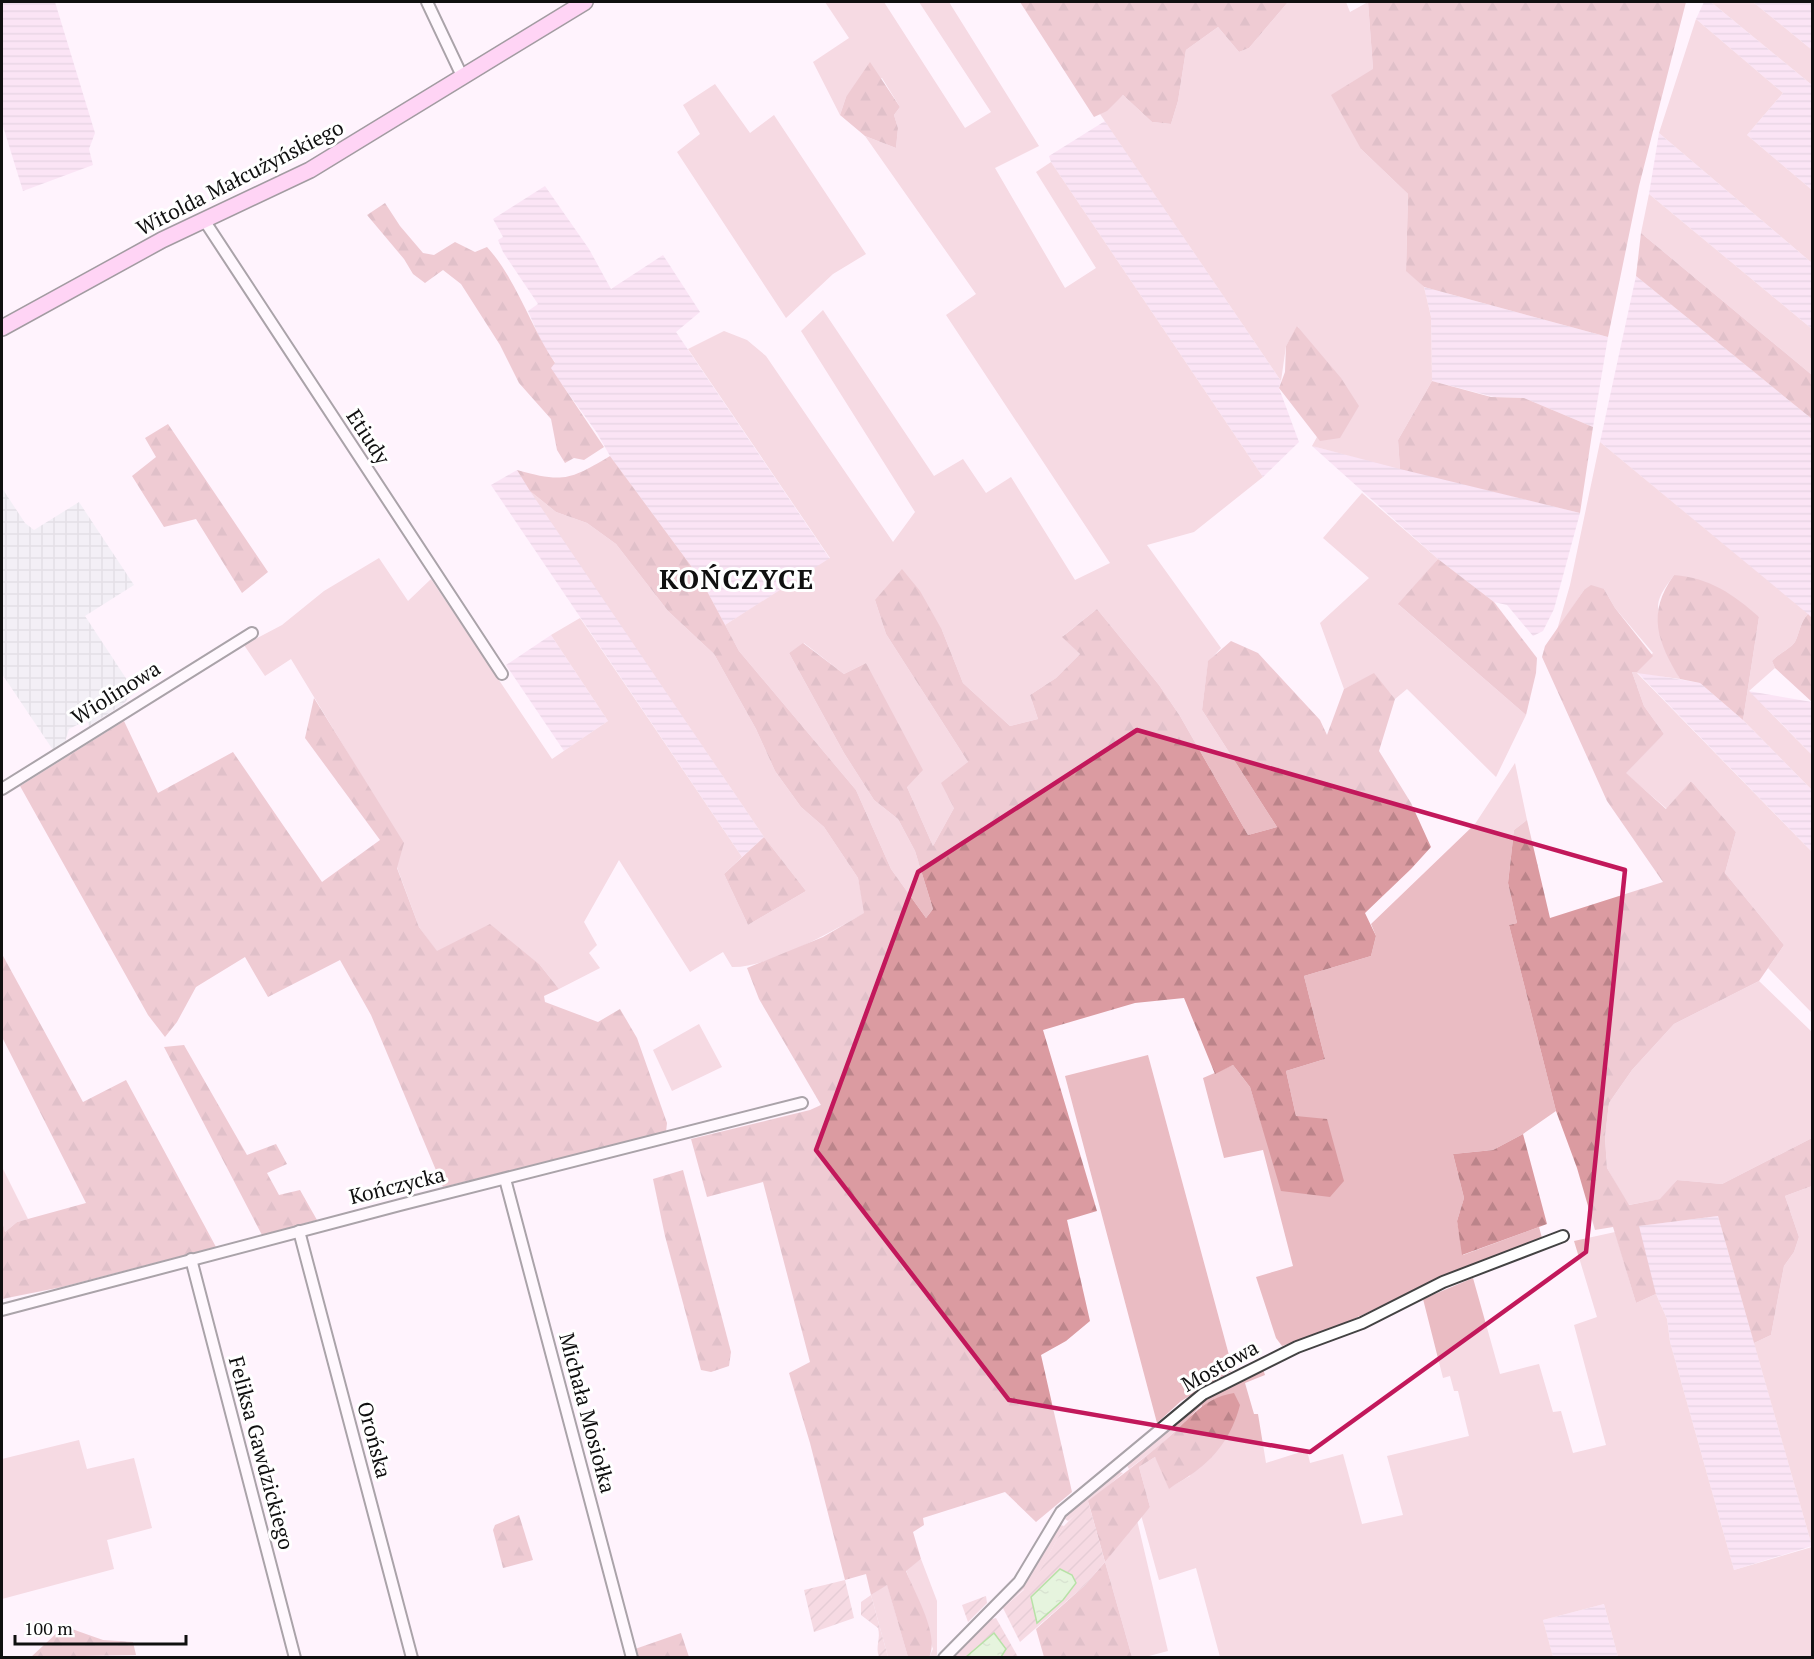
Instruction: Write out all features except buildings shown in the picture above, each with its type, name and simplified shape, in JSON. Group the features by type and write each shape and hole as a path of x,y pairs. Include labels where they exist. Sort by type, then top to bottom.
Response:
{"street":[{"path":"427,2 463,78"},
{"name":"Witolda Małcużyńskiego","path":"2,328 99,273 310,170 585,2"},
{"name":"Etiudy","path":"204,220 502,674"},
{"name":"Wiolinowa","path":"2,789 252,633"},
{"name":"Kończycka","path":"2,1310 191,1259 802,1103"},
{"name":"Michała Mosiołka","path":"505,1179 632,1658"},
{"name":"Orońska","path":"299,1232 412,1658"},
{"name":"Mostowa","path":"944,1658 1019,1582 1061,1512 1203,1394 1297,1347 1355,1326 1443,1282 1563,1236"},
{"name":"Feliksa Gawdzickiego","path":"191,1259 295,1658"}],"highlighted area":[{"path":"1137,730 1625,870 1586,1252 1310,1452 1009,1400 816,1150 918,872"}],"shaded area":[{"path":"2,2 55,2 95,133 89,149 93,165 23,191 2,123"},
{"path":"825,2 884,2 965,128 991,112 919,2 949,2 1039,146 995,168 1065,288 1096,268 1036,172 1051,162 1263,477 1194,532 1147,545 1221,648 1208,662 1202,710 1277,827 1248,835 1180,716 1159,685 1097,609 1063,636 1080,654 1056,678 1030,695 1038,719 1010,726 963,683 942,630 875,600 886,634 968,762 954,808 933,846 907,787 866,663 844,674 804,643 789,653 844,753 874,800 898,819 915,851 933,909 926,918 891,869 856,790 739,651 725,625 830,558 688,349 724,331 747,340 766,356 893,542 915,512 801,331 823,310 934,476 963,459 986,493 1011,477 1075,580 1110,563 946,315 976,294 865,136 896,148 898,128 894,115 900,107 882,78 846,97 840,115 813,62 849,38"},
{"path":"1288,2 1346,2 1350,12 1368,2 1373,69 1361,149 1408,194 1406,270 1424,287 1431,317 1432,381 1398,440 1400,469 1312,446 1317,437 1298,326 1286,346 1281,381 1100,114 1123,95 1152,122 1171,124 1178,101 1186,50 1218,27 1239,52 1249,48"},
{"path":"1704,2 1711,2 1812,85 1812,190 1747,135 1783,93 1696,19"},
{"path":"1711,2 1753,2 1812,50 1812,85"},
{"path":"1753,2 1812,2 1812,50"},
{"path":"1696,19 1783,93 1747,135 1812,190 1812,263 1659,133"},
{"path":"715,84 750,133 774,115 866,254 833,274 786,318 677,152 700,134 683,105"},
{"path":"1105,121 1281,381 1279,388 1299,442 1263,477 1051,162 1049,156"},
{"path":"1659,133 1812,263 1812,329 1649,194"},
{"path":"545,186 589,249 611,289 663,255 700,312 676,332 830,559 725,625 700,578 610,456 597,433 550,368 555,362 544,348 528,311 538,304 503,252 498,240 503,237 493,219"},
{"path":"1649,194 1812,329 1812,375 1641,233"},
{"path":"1636,276 1812,419 1812,618 1600,442"},
{"path":"1424,287 1608,337 1593,427 1524,398 1494,397 1432,381 1431,317"},
{"path":"1600,442 1808,614 1795,642 1772,661 1775,668 1749,691 1812,755 1812,790 1743,720 1759,617 1674,575 1662,593 1658,605 1666,643 1680,679 1637,673 1812,852 1812,1013 1768,968 1784,945 1725,873 1736,832 1691,781 1667,809 1625,773 1664,734 1644,706 1632,672 1653,653 1615,608 1604,589 1584,590 1557,630 1570,585"},
{"path":"1312,446 1580,513 1554,609 1543,631 1533,636 1507,605 1494,602 1438,559"},
{"path":"517,470 764,837 742,857 491,485"},
{"path":"2,488 25,523 34,530 79,502 134,585 85,616 135,692 122,705 89,726 87,720 69,729 65,742 53,750 2,674"},
{"path":"530,491 556,512 587,523 616,544 668,611 714,654 756,729 775,771 801,807 824,827 858,878 865,913 800,947 764,962 732,967 723,952 690,972 619,860 584,922 597,945 589,953 600,968 559,989 540,965 437,952 419,927 366,783 291,659 265,676 244,645 282,625 324,591 379,558 408,601 431,579 552,759 608,721 551,635 580,618 742,857 724,874 748,925 806,891 764,837"},
{"path":"1362,493 1438,559 1399,605 1526,715 1496,777 1407,689 1395,699 1374,674 1344,689 1320,623 1369,578 1323,538"},
{"path":"551,635 608,721 564,751 506,665"},
{"path":"1637,672 1700,683 1743,720 1812,790 1812,852"},
{"path":"1748,691 1812,702 1812,755 1783,725"},
{"path":"1515,763 1527,820 1514,830 1508,883 1517,923 1509,925 1556,1111 1523,1134 1493,1150 1453,1154 1464,1198 1457,1221 1463,1255 1539,1227 1542,1238 1457,1271 1330,1330 1282,1346 1276,1338 1256,1277 1293,1266 1263,1150 1224,1158 1203,1078 1233,1065 1250,1087 1263,1129 1296,1116 1286,1071 1325,1059 1304,976 1371,956 1376,936 1371,924 1475,824"},
{"path":"1759,981 1812,1032 1812,1138 1722,1184 1677,1180 1661,1199 1628,1205 1607,1168 1605,1137 1609,1103 1632,1070 1674,1024"},
{"path":"699,1024 722,1067 672,1091 653,1050"},
{"path":"1148,1055 1233,1370 1181,1401 1157,1423 1065,1076"},
{"path":"2,1167 28,1219 17,1222 5,1232 2,1219"},
{"path":"1812,1186 1812,1546 1754,1343 1771,1335 1784,1266 1794,1252 1799,1237 1785,1196"},
{"path":"1718,1216 1812,1546 1734,1570 1670,1342 1667,1319 1656,1294 1638,1226"},
{"path":"1615,1232 1636,1303 1656,1294 1667,1319 1670,1342 1734,1570 1812,1547 1812,1657 1618,1657 1604,1604 1543,1620 1553,1657 1220,1657 1196,1568 1159,1580 1141,1515 1150,1507 1139,1467 1155,1457 1174,1485 1190,1476 1202,1405 1163,1443 1129,1469 1126,1464 1196,1403 1263,1369 1265,1375 1245,1383 1254,1414 1258,1414 1266,1463 1307,1450 1310,1463 1343,1454 1362,1524 1403,1515 1387,1456 1469,1436 1458,1391 1454,1391 1450,1376 1443,1378 1423,1299 1473,1278 1500,1374 1539,1364 1553,1412 1561,1411 1573,1453 1606,1445 1574,1325 1597,1317 1574,1241"},
{"path":"79,1440 87,1469 134,1458 152,1528 107,1540 114,1569 2,1599 2,1459"},
{"path":"1116,1471 1123,1473 1068,1521 1062,1517"},
{"path":"1088,1501 1105,1562 1084,1586 1020,1642 1003,1608 1025,1589 1027,1595 1064,1526"},
{"path":"1137,1520 1168,1651 1145,1657 1132,1657 1105,1562"},
{"path":"1057,1524 1064,1526 1027,1596 1024,1589 1003,1608 1003,1605 1028,1577"},
{"path":"921,1559 937,1601 937,1657 929,1657 933,1649 906,1570"},
{"path":"845,1580 854,1618 814,1632 804,1590"},
{"path":"887,1584 908,1657 888,1657 871,1595"},
{"path":"871,1595 888,1657 879,1657 878,1628 861,1615 861,1602"},
{"path":"986,1596 987,1603 968,1622 962,1605"},
{"path":"1604,1604 1618,1657 1553,1657 1543,1620"},
{"path":"996,1618 1018,1657 951,1658 992,1619"}],"green space":[{"path":"1020,2 1288,2 1249,48 1239,52 1218,27 1186,50 1178,101 1171,124 1152,122 1123,95 1107,111 1094,117"},
{"path":"1368,2 1686,2 1639,186 1608,337 1424,287 1406,271 1408,194 1361,149 1331,95 1373,69"},
{"path":"870,62 900,107 894,115 898,128 896,148 865,136 840,115 846,97"},
{"path":"385,203 400,226 423,253 434,255 455,242 475,252 487,247 507,274 555,363 551,368 604,447 584,460 574,458 565,463 557,450 551,419 519,383 500,345 461,284 443,270 425,283 413,274 404,259 367,215"},
{"path":"1641,233 1812,375 1812,419 1636,276"},
{"path":"1297,326 1341,378 1359,406 1340,438 1320,441 1279,388 1285,372 1286,346"},
{"path":"1432,381 1491,397 1524,398 1593,427 1580,513 1400,469 1398,440"},
{"path":"168,424 268,572 242,593 196,519 164,527 132,476 156,457 145,438"},
{"path":"610,456 700,578 739,651 856,790 891,869 926,918 933,909 915,851 898,819 874,800 844,753 789,653 803,643 844,674 866,663 923,770 907,787 933,846 954,808 941,783 968,762 886,634 875,600 902,569 920,591 942,630 963,683 1010,726 1038,719 1030,695 1056,678 1080,654 1062,637 1097,609 1159,685 1180,716 1248,835 1277,827 1202,710 1208,661 1231,641 1258,653 1320,720 1327,735 1344,689 1374,673 1395,699 1379,751 1411,803 1431,847 1365,913 1376,936 1371,956 1304,976 1325,1059 1286,1071 1296,1116 1327,1119 1344,1181 1330,1197 1281,1191 1250,1087 1233,1065 1215,1074 1184,998 1135,1003 1043,1030 1097,1211 1067,1220 1090,1321 1066,1341 1041,1355 1072,1492 1036,1522 1005,1492 923,1518 924,1525 913,1532 921,1559 906,1571 929,1626 932,1648 929,1657 908,1657 887,1585 871,1595 866,1574 845,1580 810,1443 789,1373 810,1362 763,1182 707,1197 691,1139 810,1110 821,1105 759,999 747,968 823,937 864,913 858,878 824,827 801,807 775,771 756,729 714,654 668,611 616,544 587,523 556,512 530,491 517,470 545,477 566,477 585,470"},
{"path":"1438,559 1494,602 1537,658 1536,673 1526,715 1398,604"},
{"path":"1674,575 1699,580 1720,588 1759,617 1743,720 1700,683 1680,679 1666,653 1658,628 1658,615 1665,589"},
{"path":"1591,585 1604,589 1615,608 1653,656 1637,672 1632,672 1644,706 1664,734 1626,773 1666,809 1691,781 1736,832 1725,873 1784,945 1759,981 1674,1024 1632,1070 1609,1103 1605,1137 1607,1168 1629,1205 1660,1199 1677,1180 1722,1184 1812,1138 1812,1186 1785,1196 1799,1237 1794,1252 1784,1266 1771,1335 1754,1343 1718,1216 1639,1226 1656,1294 1636,1303 1613,1227 1595,1230 1577,1168 1556,1111 1509,925 1517,923 1508,883 1514,830 1527,820 1550,918 1663,882 1607,801 1542,657 1545,646 1584,590"},
{"path":"1808,614 1812,618 1812,702 1775,668 1772,661 1795,642"},
{"path":"314,698 404,843 397,868 419,927 437,951 490,924 540,965 559,989 544,996 545,1002 598,1022 620,1009 637,1038 667,1123 666,1132 443,1187 371,1015 340,960 268,997 245,957 196,987 177,1022 165,1037 148,1015 20,786 124,721 158,793 233,752 322,882 380,840 305,738"},
{"path":"764,837 806,891 748,925 724,874"},
{"path":"2,954 83,1102 126,1080 216,1247 62,1287 2,1299 2,1219 5,1232 17,1222 86,1203 2,1037"},
{"path":"184,1045 247,1155 276,1144 287,1164 267,1173 279,1195 300,1190 317,1220 262,1235 164,1047"},
{"path":"1523,1134 1547,1224 1462,1255 1457,1221 1464,1198 1453,1154 1493,1150"},
{"path":"683,1170 731,1352 729,1366 711,1372 701,1370 665,1236 653,1179"},
{"path":"1234,1393 1240,1405 1237,1416 1227,1437 1207,1462 1169,1489 1155,1457 1139,1467 1150,1507 1105,1562 1088,1501 1161,1444 1203,1406 1212,1400"},
{"path":"519,1515 533,1560 503,1568 493,1530 495,1525"},
{"path":"1105,1562 1132,1657 1044,1657 1036,1629 1084,1586"},
{"path":"69,1628 103,1640 133,1642 136,1655 31,1657 59,1631"},
{"path":"681,1633 689,1657 637,1657 635,1649"}],"water":[{"path":"1060,1569 1072,1575 1076,1583 1063,1600 1037,1623 1031,1597"},
{"path":"994,1633 1006,1649 1001,1657 966,1657"}],"district":[{"name":"KOŃCZYCE","path":"737,580"}]}
